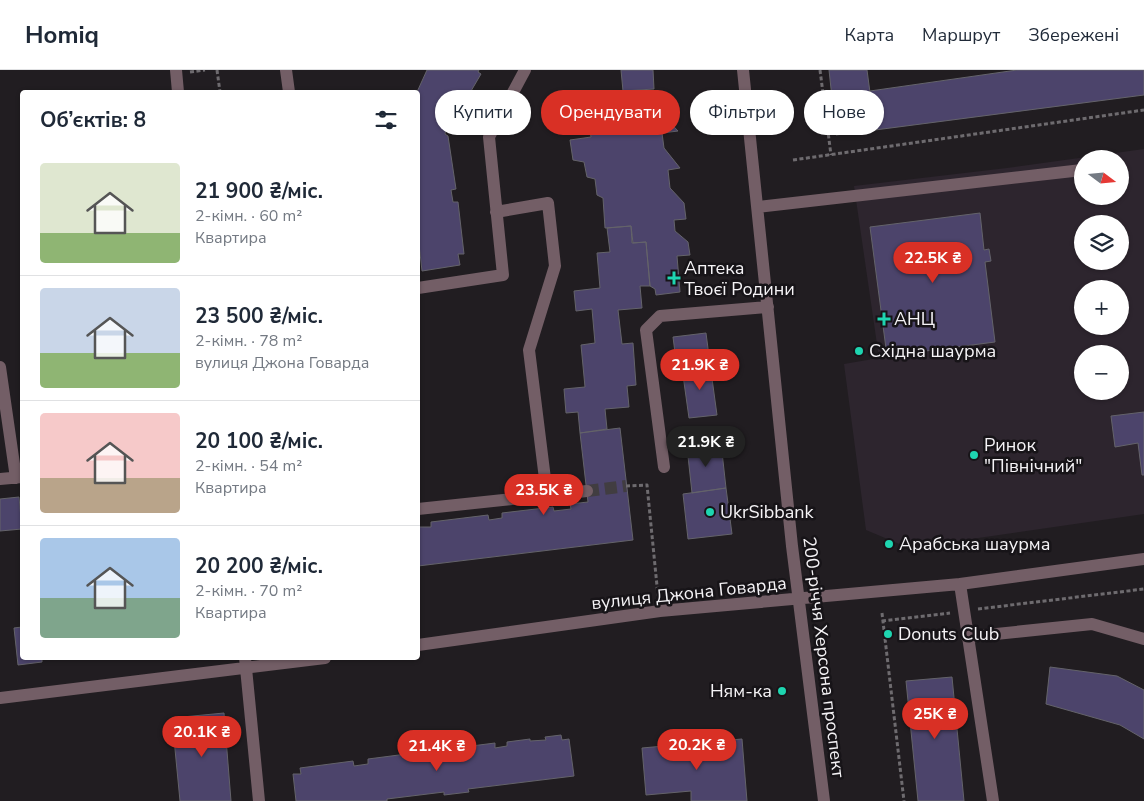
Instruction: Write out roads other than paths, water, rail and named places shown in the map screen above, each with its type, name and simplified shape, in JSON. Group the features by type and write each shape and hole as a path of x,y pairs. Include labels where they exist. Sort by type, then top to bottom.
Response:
{"street":[{"path":"176,70 178,90"},
{"path":"286,70 289,90"},
{"path":"420,288 503,275 489,137 525,70"},
{"name":"200-річчя Херсона проспект","path":"743,70 792,546 824,801"},
{"path":"758,208 1074,171"},
{"path":"496,212 548,203 555,266 529,350 547,495"},
{"path":"664,467 646,330 660,316 768,307"},
{"path":"0,367 19,477 0,479"},
{"path":"420,509 587,491"},
{"name":"вулиця Джона Говарда","path":"420,645 660,611 960,584 1144,560"},
{"path":"960,584 992,801"},
{"path":"967,637 1092,624 1144,639"},
{"path":"0,698 246,663 293,660"},
{"path":"246,663 259,801"}],"tunnel":[{"path":"587,491 626,486"}],"place":[{"name":"Аптека Твоєї Родини","path":"674,278"},
{"name":"АНЦ","path":"884,319"},
{"name":"Східна шаурма","path":"859,351"},
{"name":"Ринок \"Північний\"","path":"974,455"},
{"name":"UkrSibbank","path":"710,512"},
{"name":"Арабська шаурма","path":"889,544"},
{"name":"Donuts Club","path":"888,634"},
{"name":"Ням-ка","path":"782,691"}]}
